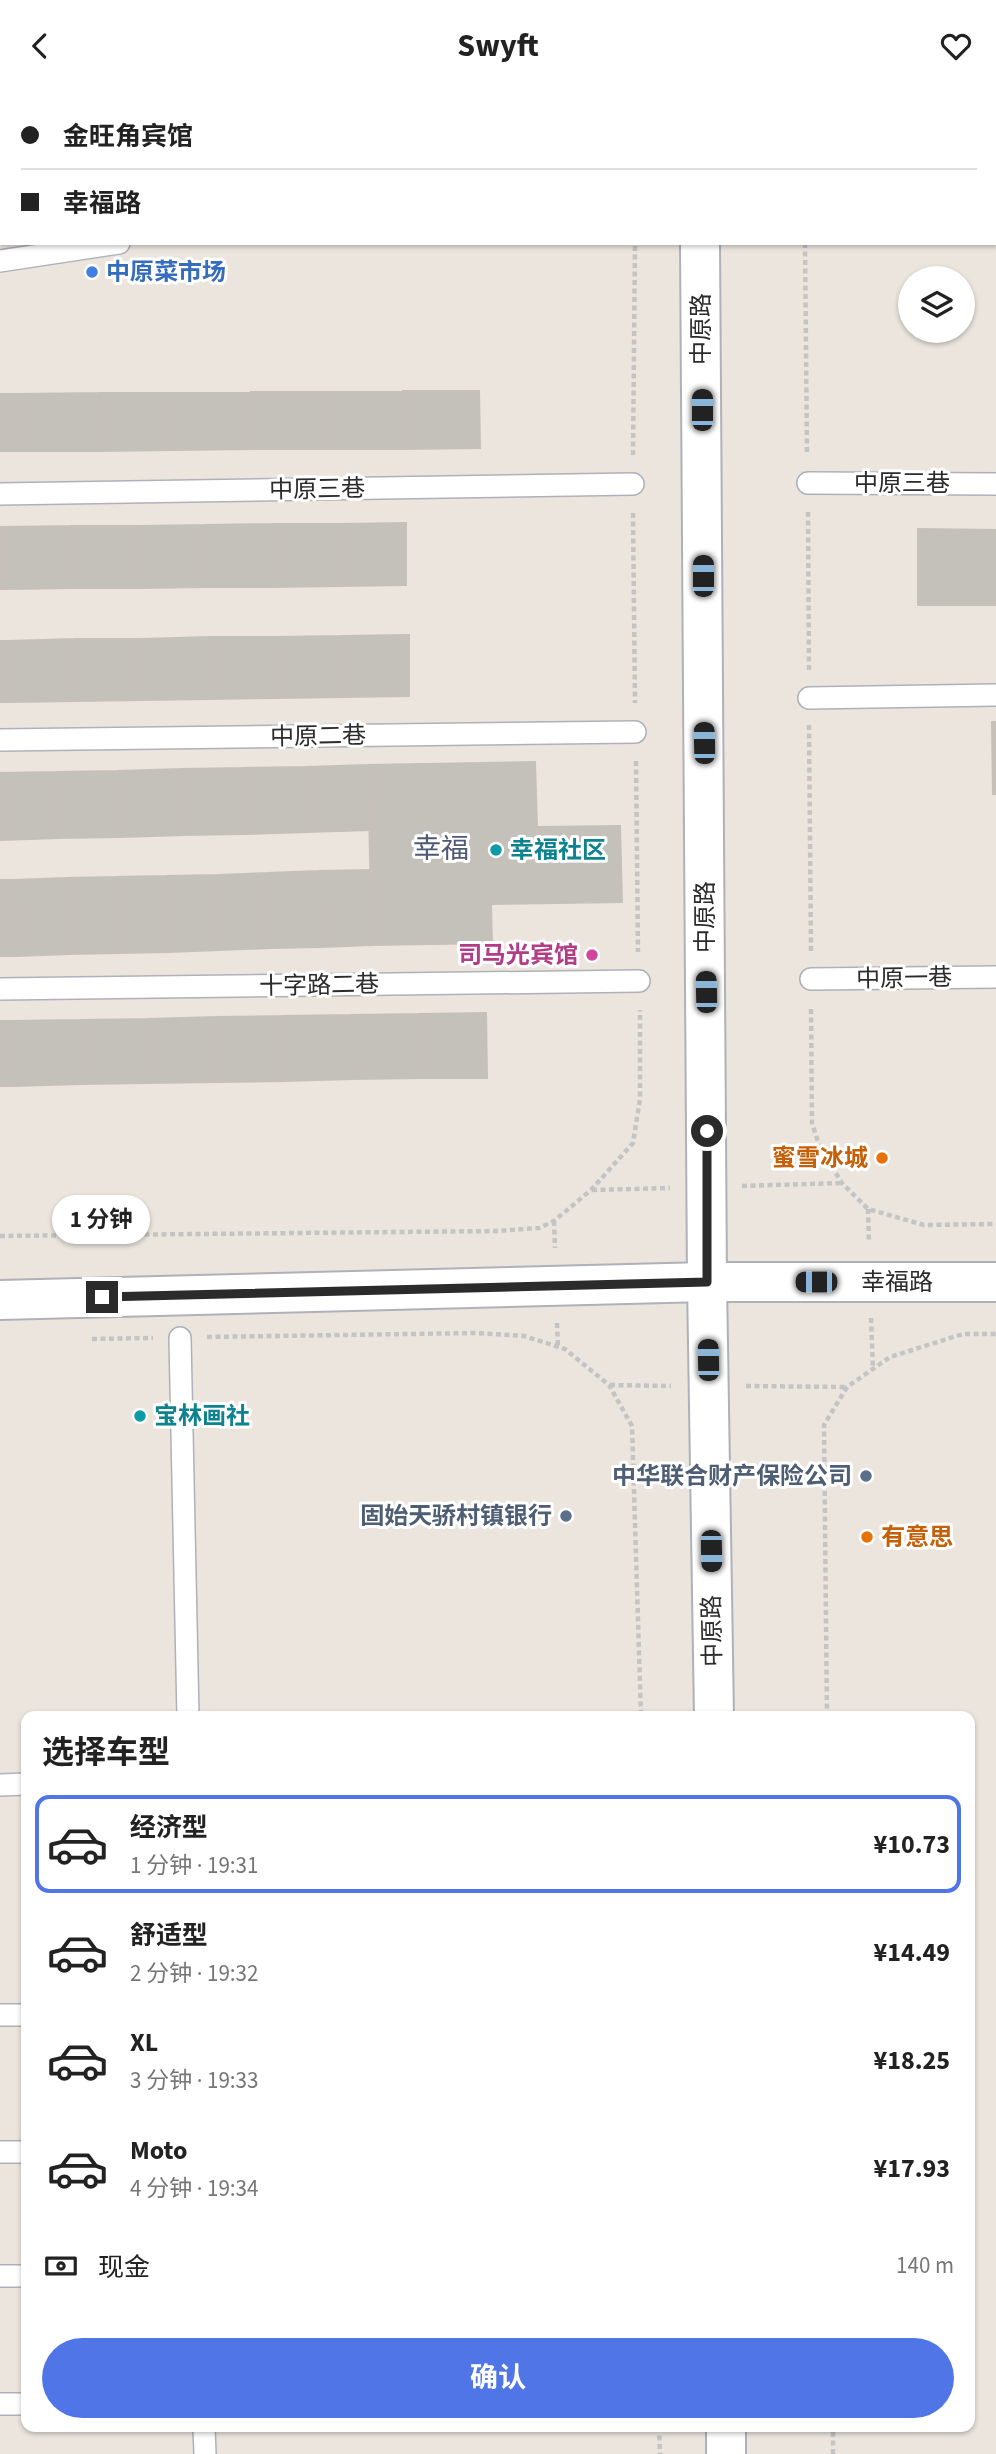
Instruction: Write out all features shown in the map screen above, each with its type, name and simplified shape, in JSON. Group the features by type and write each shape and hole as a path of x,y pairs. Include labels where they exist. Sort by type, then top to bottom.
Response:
{"main road":[{"name":"中原路","path":"700,245 707,1282 714,1711"},
{"name":"幸福路","path":"0,1300 707,1282 996,1282"},
{"path":"726,2432 726,2454"}],"lane":[{"path":"0,261 106,245"},
{"name":"中原三巷","path":"808,483 996,484"},
{"name":"中原三巷","path":"0,494 633,484"},
{"path":"809,698 996,695"},
{"name":"中原二巷","path":"0,740 635,732"},
{"name":"中原一巷","path":"811,979 996,977"},
{"name":"十字路二巷","path":"0,989 639,981"},
{"path":"180,1338 188,1711"},
{"path":"0,1785 21,1784"},
{"path":"0,2015 21,2015"},
{"path":"0,2152 21,2152"},
{"path":"0,2276 21,2276"},
{"path":"0,2405 21,2404"},
{"path":"204,2432 205,2454"}],"path":[{"path":"0,1236 498,1231 539,1228 554,1221 591,1190 633,1143 640,1099 633,484 635,245"},
{"path":"805,245 811,1123 820,1148 842,1183 868,1209 924,1225 996,1224"},
{"path":"83,1339 476,1333 524,1336 565,1349 609,1385 632,1426 641,1711"},
{"path":"827,1711 824,1425 847,1387 890,1357 962,1335 996,1334"},
{"path":"659,2432 660,2454"},
{"path":"832,2454 833,2432"}],"building":[{"path":"403,391 479,391 480,448 403,449"},
{"path":"403,391 403,449 327,449 327,392"},
{"path":"251,392 251,449 175,450 175,393"},
{"path":"251,392 327,392 327,449 251,449"},
{"path":"99,393 99,451 23,451 23,394"},
{"path":"99,393 175,393 175,450 99,451"},
{"path":"0,394 23,394 23,451 0,451"},
{"path":"406,523 406,585 339,586 339,524"},
{"path":"272,524 273,587 206,587 205,525"},
{"path":"272,524 339,524 339,586 273,587"},
{"path":"205,525 206,587 139,588 139,526"},
{"path":"71,526 72,588 5,589 5,527"},
{"path":"71,526 139,526 139,588 72,588"},
{"path":"0,527 5,527 5,589 0,589"},
{"path":"918,529 996,530 996,605 918,605"},
{"path":"409,635 409,696 343,697 342,636"},
{"path":"342,636 343,697 276,698 275,637"},
{"path":"209,637 275,637 276,698 209,699"},
{"path":"209,637 209,699 143,700 142,639"},
{"path":"75,639 76,701 10,702 9,641"},
{"path":"75,639 142,639 143,700 76,701"},
{"path":"0,641 9,641 10,702 0,702"},
{"path":"992,722 996,722 996,794 993,794"},
{"name":"幸福社区","path":"535,762 537,827 620,826 622,902 491,904 492,943 372,945 368,765"},
{"path":"368,765 370,830 307,832 306,767"},
{"path":"306,767 307,832 245,834 243,768"},
{"path":"243,768 245,834 183,835 181,769"},
{"path":"181,769 183,835 121,837 118,771"},
{"path":"118,771 121,837 58,838 56,772"},
{"path":"56,772 58,838 0,840 0,773"},
{"path":"371,870 372,945 321,947 319,871"},
{"path":"319,871 321,947 270,948 268,873"},
{"path":"268,873 270,948 220,950 218,875"},
{"path":"218,875 220,950 169,952 167,876"},
{"path":"167,876 169,952 118,953 116,877"},
{"path":"116,877 118,953 68,954 66,878"},
{"path":"66,878 68,954 18,956 15,880"},
{"path":"0,880 15,880 18,956 0,956"},
{"path":"486,1013 487,1078 420,1078 419,1014"},
{"path":"419,1014 420,1078 352,1079 351,1015"},
{"path":"351,1015 352,1079 284,1081 283,1016"},
{"path":"283,1016 284,1081 217,1082 216,1017"},
{"path":"216,1017 217,1082 149,1083 148,1019"},
{"path":"148,1019 149,1083 81,1084 80,1020"},
{"path":"80,1020 81,1084 13,1086 12,1021"},
{"path":"0,1021 12,1021 13,1086 0,1086"}],"place":[{"name":"中原菜市场","path":"92,272"},
{"name":"幸福社区","path":"496,850"},
{"name":"司马光宾馆","path":"592,955"},
{"name":"蜜雪冰城","path":"882,1158"},
{"name":"宝林画社","path":"140,1416"},
{"name":"中华联合财产保险公司","path":"866,1476"},
{"name":"固始天骄村镇银行","path":"566,1516"},
{"name":"有意思","path":"867,1537"}],"district":[{"name":"幸福","path":"441,848"}],"route":[{"path":"102,1297 707,1282 707,1131"}]}
